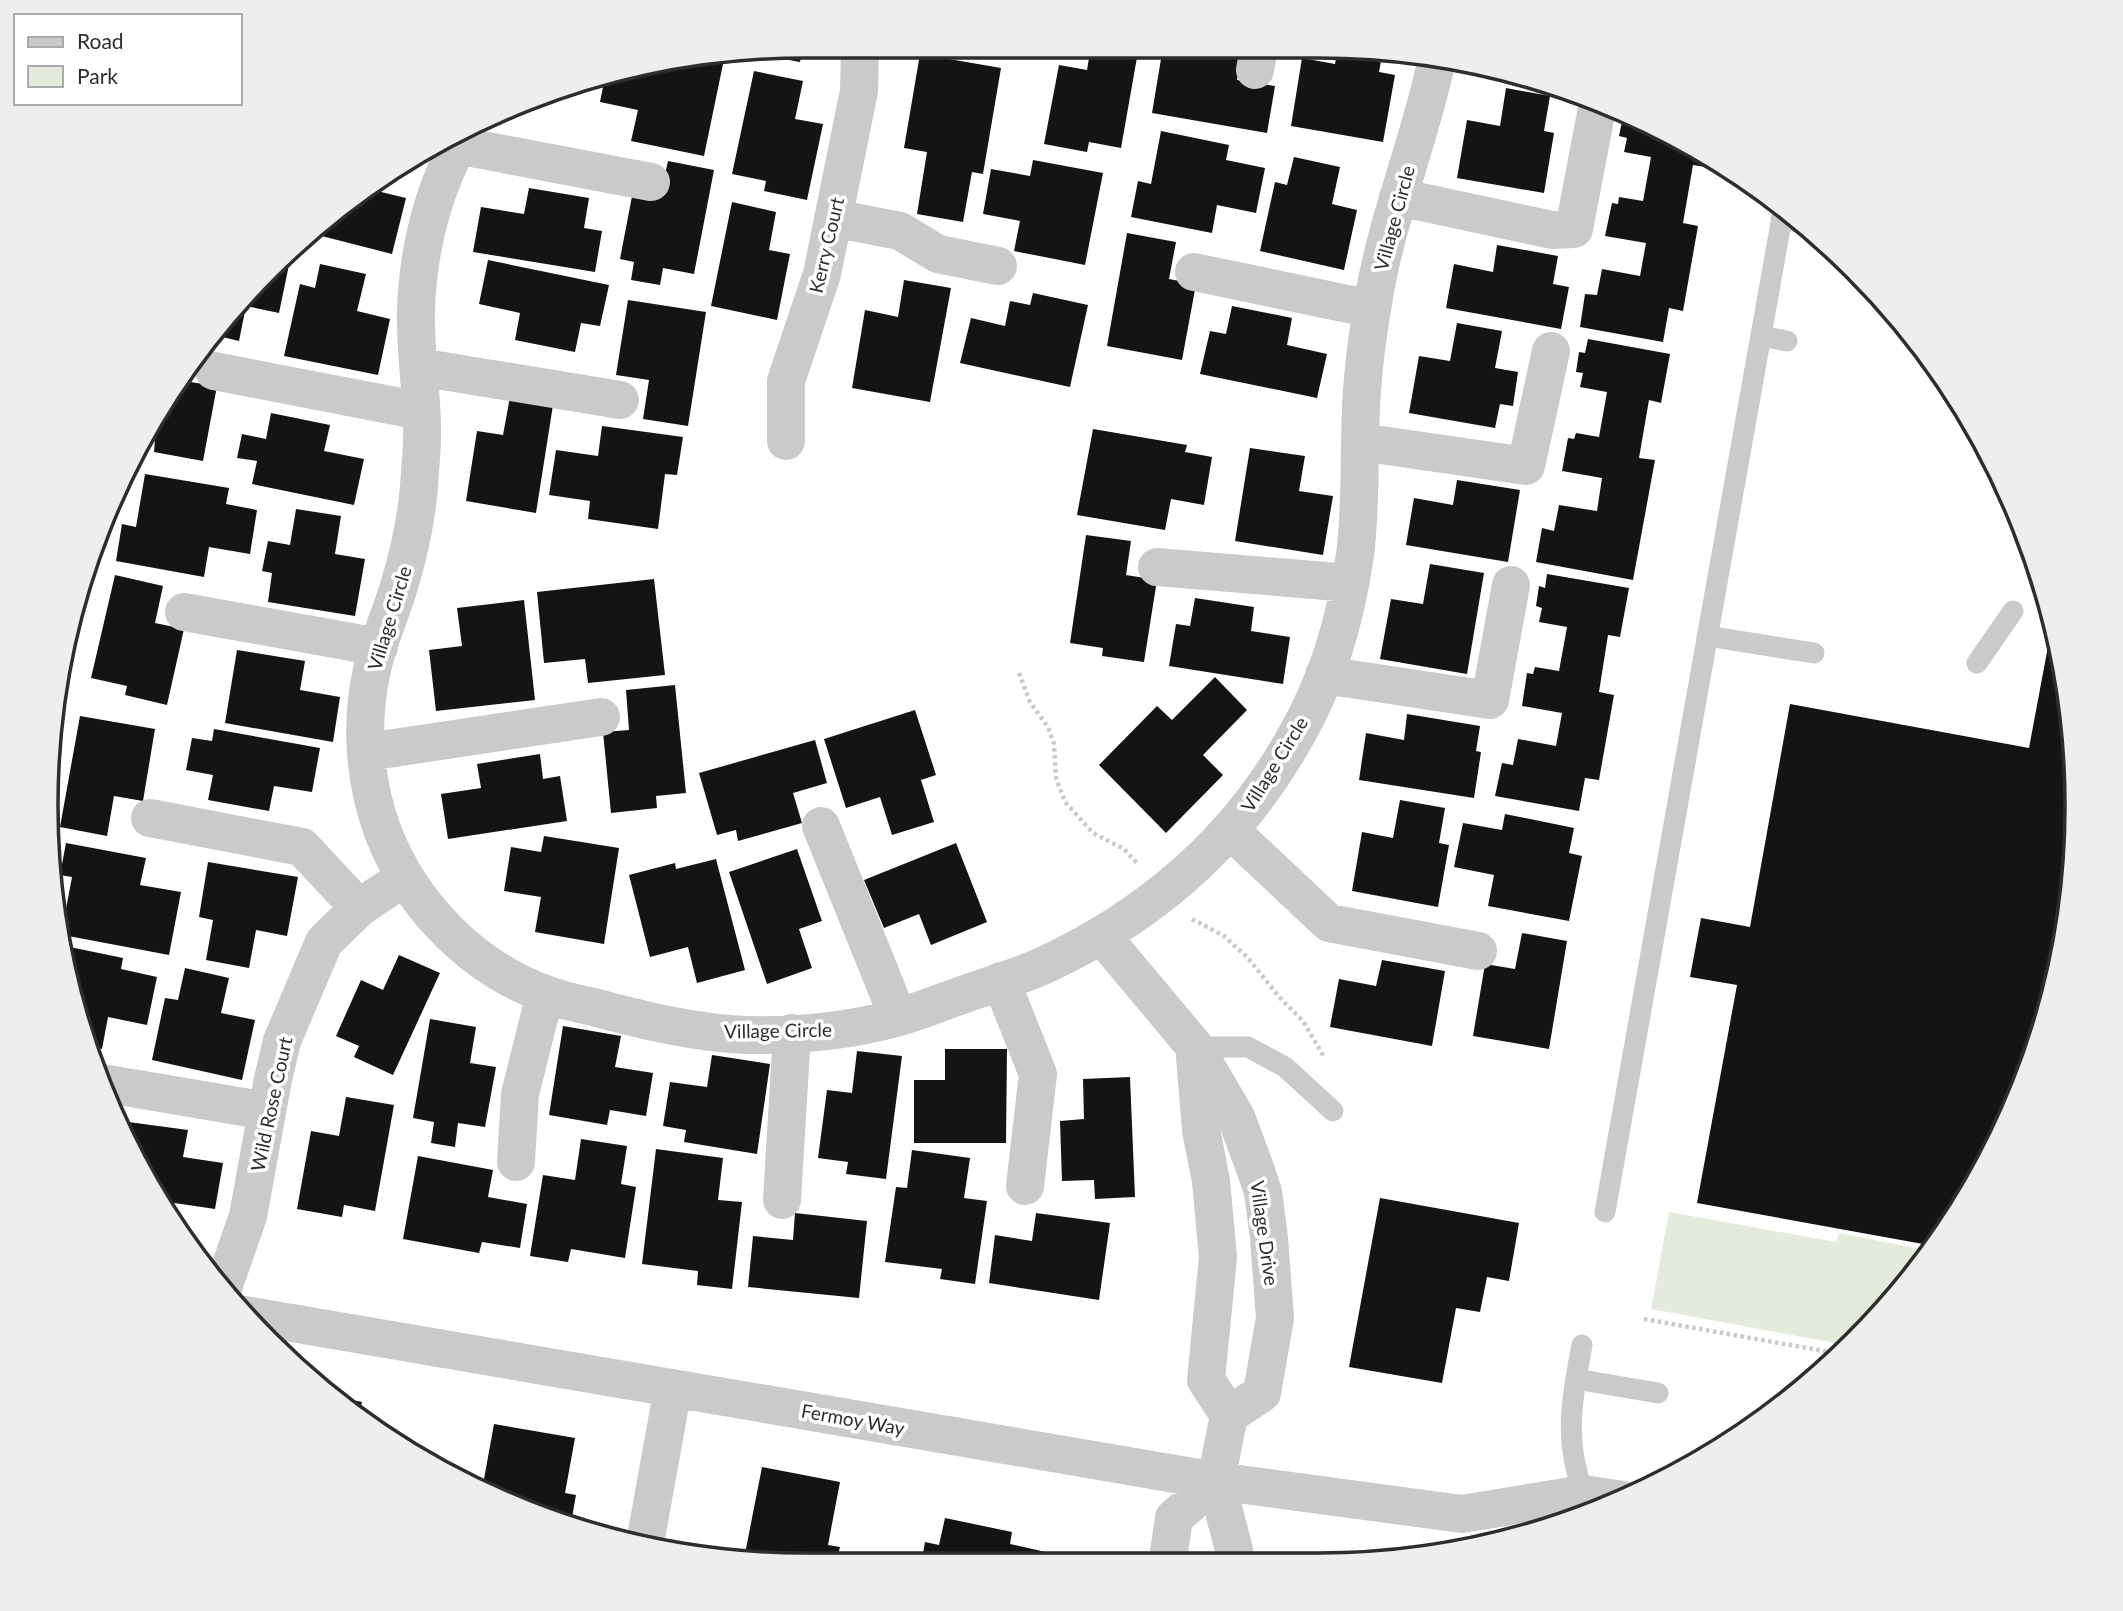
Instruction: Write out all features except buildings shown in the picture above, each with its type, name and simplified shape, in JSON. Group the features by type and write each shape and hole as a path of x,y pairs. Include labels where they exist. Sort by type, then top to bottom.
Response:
{"street":[{"name":"Kerry Court","path":"786,441 786,381 822,274 859,91 860,58"},
{"name":"Village Circle","path":"452,147 434,200 419,263 415,315 423,432 417,511 402,577 372,669 365,717 368,780 383,831 405,877 422,903 463,946 502,974 545,995 682,1028 745,1035 826,1032 898,1017 1045,965 1102,936 1140,912 1189,873 1230,830 1266,784 1300,730 1324,675 1345,612 1356,549 1362,389 1372,309 1398,197 1427,106 1435,67"},
{"path":"1398,197 1552,230 1574,229 1596,112"},
{"path":"464,141 651,182"},
{"path":"833,218 900,231 938,254 998,265"},
{"path":"1194,272 1372,309"},
{"path":"1360,442 1526,466 1552,351"},
{"path":"419,367 620,400"},
{"path":"214,371 421,411"},
{"path":"1157,567 1350,583"},
{"path":"1324,675 1490,700 1511,585"},
{"path":"184,612 379,647"},
{"path":"367,752 601,717"},
{"path":"150,818 302,847 359,908"},
{"path":"821,826 898,1017"},
{"path":"1230,830 1329,923 1478,951"},
{"name":"Wild Rose Court","path":"226,1279 248,1216 282,1041 324,942 359,908 405,877"},
{"name":"Village Drive","path":"1102,936 1195,1048 1236,1117 1263,1192 1275,1318 1262,1393 1228,1415"},
{"path":"1000,981 1038,1074 1025,1186"},
{"path":"516,1162 520,1094 545,995"},
{"path":"782,1200 792,1033"},
{"path":"1195,1048 1201,1130 1211,1181 1218,1257 1206,1380 1228,1415 1216,1481 1234,1553"},
{"path":"112,1085 267,1111"},
{"path":"1211,1181 1255,1168"},
{"name":"Fermoy Way","path":"261,1318 1216,1481 1462,1514 1584,1494 1602,1497"},
{"path":"646,1536 673,1388"},
{"path":"1169,1553 1174,1518 1216,1481"},
{"name":"Fermoy Way","path":"1462,1514 1492,1532"}],"lane":[{"path":"1605,1212 1782,219"},
{"path":"1761,336 1787,341"},
{"path":"1977,663 2013,611"},
{"path":"1707,636 1814,653"},
{"path":"1195,1048 1248,1047 1285,1067 1333,1111"},
{"path":"1582,1345 1570,1414 1576,1473 1584,1494"},
{"path":"1576,1379 1658,1393"}],"path":[{"path":"1018,673 1030,702 1048,727 1054,744 1056,778 1065,802 1093,832 1124,849 1143,869"},
{"path":"1185,915 1224,936 1248,958 1280,998 1303,1021 1324,1057"},
{"path":"1644,1319 1828,1352"}],"green space":[{"path":"1669,1212 1836,1242 1839,1233 1920,1249 1880,1299 1837,1343 1651,1309"}]}
